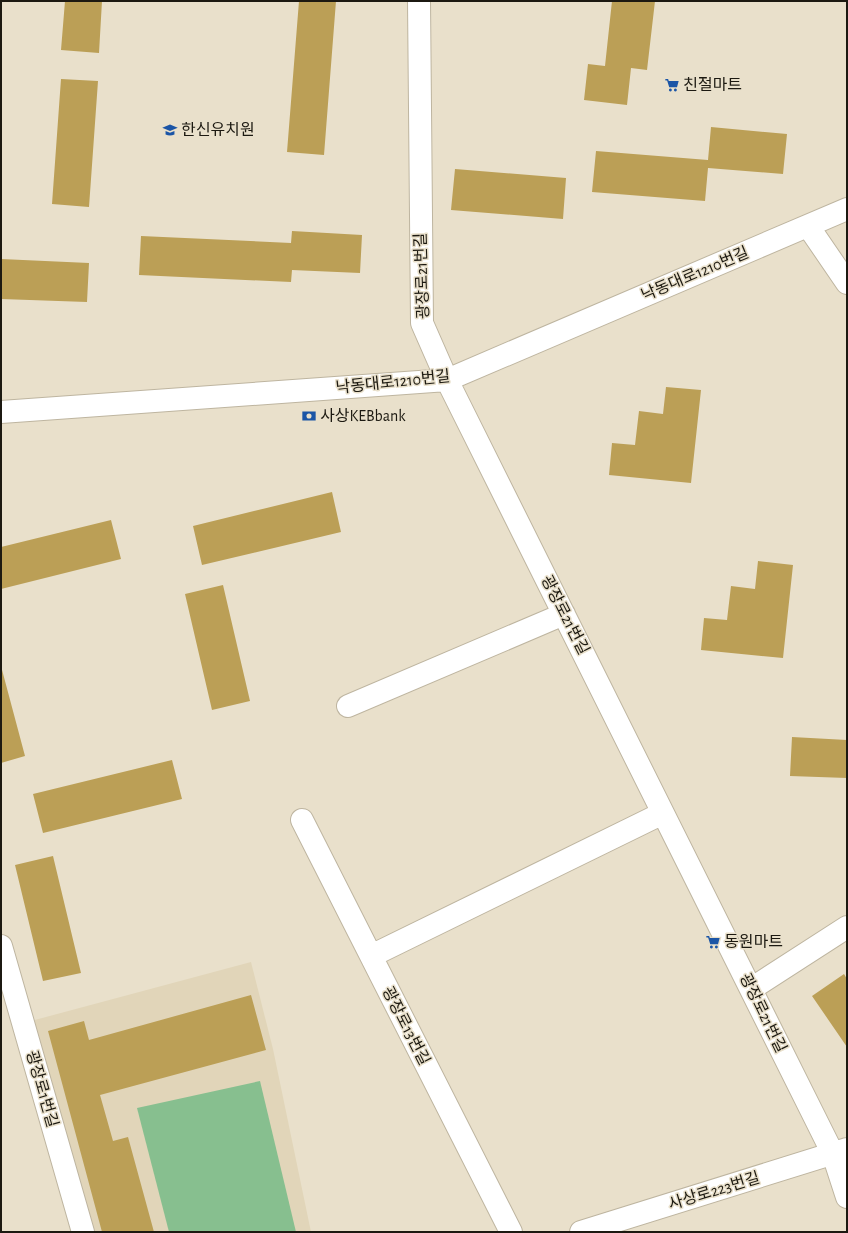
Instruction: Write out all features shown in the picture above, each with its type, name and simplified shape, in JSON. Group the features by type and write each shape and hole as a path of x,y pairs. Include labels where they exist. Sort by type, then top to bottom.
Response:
{"street":[{"name":"광장로21번길","path":"419,1 422,323 447,380 751,989 840,1152 847,1197"},
{"name":"낙동대로1210번길","path":"1,412 447,380 847,209"},
{"path":"808,226 847,283"},
{"path":"348,706 564,614"},
{"path":"370,956 663,813"},
{"name":"광장로13번길","path":"302,820 511,1232"},
{"path":"751,989 847,927"},
{"name":"광장로1번길","path":"1,946 83,1232"},
{"name":"사상로223번길","path":"581,1232 840,1152"}],"shaded area":[{"path":"251,962 273,1049 311,1232 78,1232 31,1021"}],"green space":[{"path":"260,1081 296,1232 169,1232 137,1108"}],"building":[{"path":"65,1 102,1 99,53 61,50"},
{"path":"299,1 336,1 324,155 287,152"},
{"path":"612,1 655,1 647,70 631,68 627,105 584,100 588,64 605,66"},
{"path":"61,79 98,81 89,207 52,204"},
{"path":"711,127 787,134 783,174 708,168 705,201 592,192 596,151 708,160"},
{"path":"455,169 566,178 563,219 451,210"},
{"path":"292,231 362,235 360,273 292,270 291,282 139,275 141,236 291,243"},
{"path":"1,259 89,263 87,302 1,299"},
{"path":"666,387 701,390 691,483 609,475 612,443 635,445 639,411 663,414"},
{"path":"332,492 341,532 202,565 193,526"},
{"path":"111,520 121,559 1,589 1,547"},
{"path":"758,561 793,565 783,658 701,650 704,618 727,620 731,586 755,589"},
{"path":"223,585 250,701 212,710 185,594"},
{"path":"1,666 25,756 1,763"},
{"path":"792,737 847,740 847,778 790,776"},
{"path":"172,760 182,799 43,833 33,794"},
{"path":"53,856 81,973 43,981 15,865"},
{"path":"844,974 847,979 847,1047 812,996"},
{"path":"251,995 266,1050 100,1095 113,1141 128,1137 154,1232 102,1232 48,1031 84,1021 89,1040"}],"place":[{"name":"친절마트","path":"672,85"},
{"name":"한신유치원","path":"170,130"},
{"name":"사상KEBbank","path":"309,416"},
{"name":"동원마트","path":"713,942"}]}
